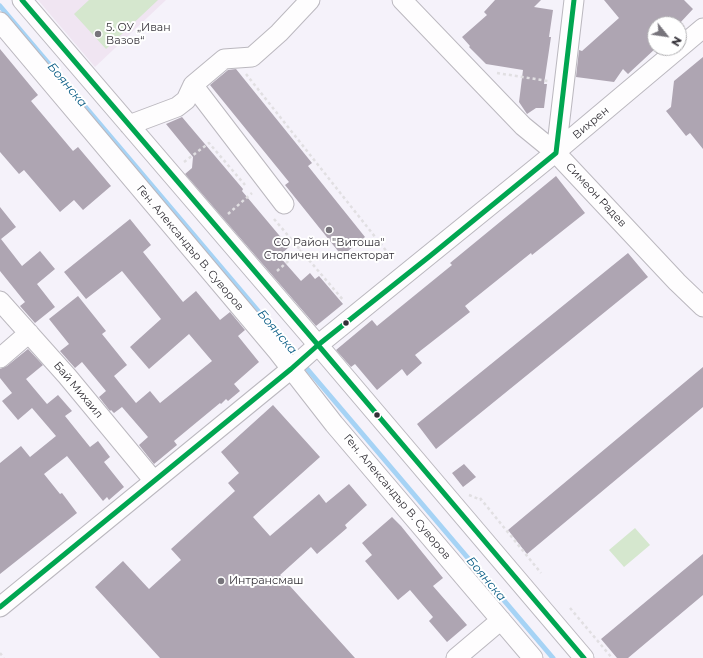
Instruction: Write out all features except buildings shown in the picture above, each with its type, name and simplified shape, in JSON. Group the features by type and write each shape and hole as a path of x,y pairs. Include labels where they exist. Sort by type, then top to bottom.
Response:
{"street":[{"path":"22,0 584,658"},
{"path":"129,125 177,107 186,100 193,85 224,59 252,57 279,33 310,0"},
{"name":"Симеон Радев","path":"402,0 523,126 556,153 703,307"},
{"path":"556,153 574,0"},
{"name":"Ген. Александър В. Суворов","path":"0,22 291,369 334,424 533,658"},
{"name":"Вихрен","path":"0,607 291,369 318,345 556,153 703,28"},
{"path":"193,85 278,210"},
{"name":"Бай Михаил","path":"0,302 67,376 154,481"},
{"path":"0,358 29,333"},
{"path":"456,658 501,620"}],"path":[{"path":"244,72 406,275"},
{"path":"495,73 545,80"},
{"path":"170,173 209,143 252,194 215,225"},
{"path":"278,210 301,250 356,314"},
{"path":"264,283 301,250"},
{"path":"480,498 541,573"},
{"path":"570,608 612,658"},
{"path":"0,653 4,658"}],"shaded area":[{"name":"5. ОУ „Иван Вазов“","path":"38,0 166,0 95,67"}],"green space":[{"path":"89,0 158,0 106,49 74,14"},
{"path":"635,528 650,545 624,567 609,550"}],"waterway":[{"name":"Боянска","path":"0,6 298,358"},
{"name":"Боянска","path":"303,364 553,658"}],"transit line":[{"path":"22,0 584,658"},
{"path":"0,607 291,369 318,345 556,153 574,0"}],"place":[{"name":"5. ОУ „Иван Вазов“","path":"98,34"},
{"name":"СО Район \"Витоша\" Столичен инспекторат","path":"329,230"},
{"name":"Интрансмаш","path":"221,581"}]}
